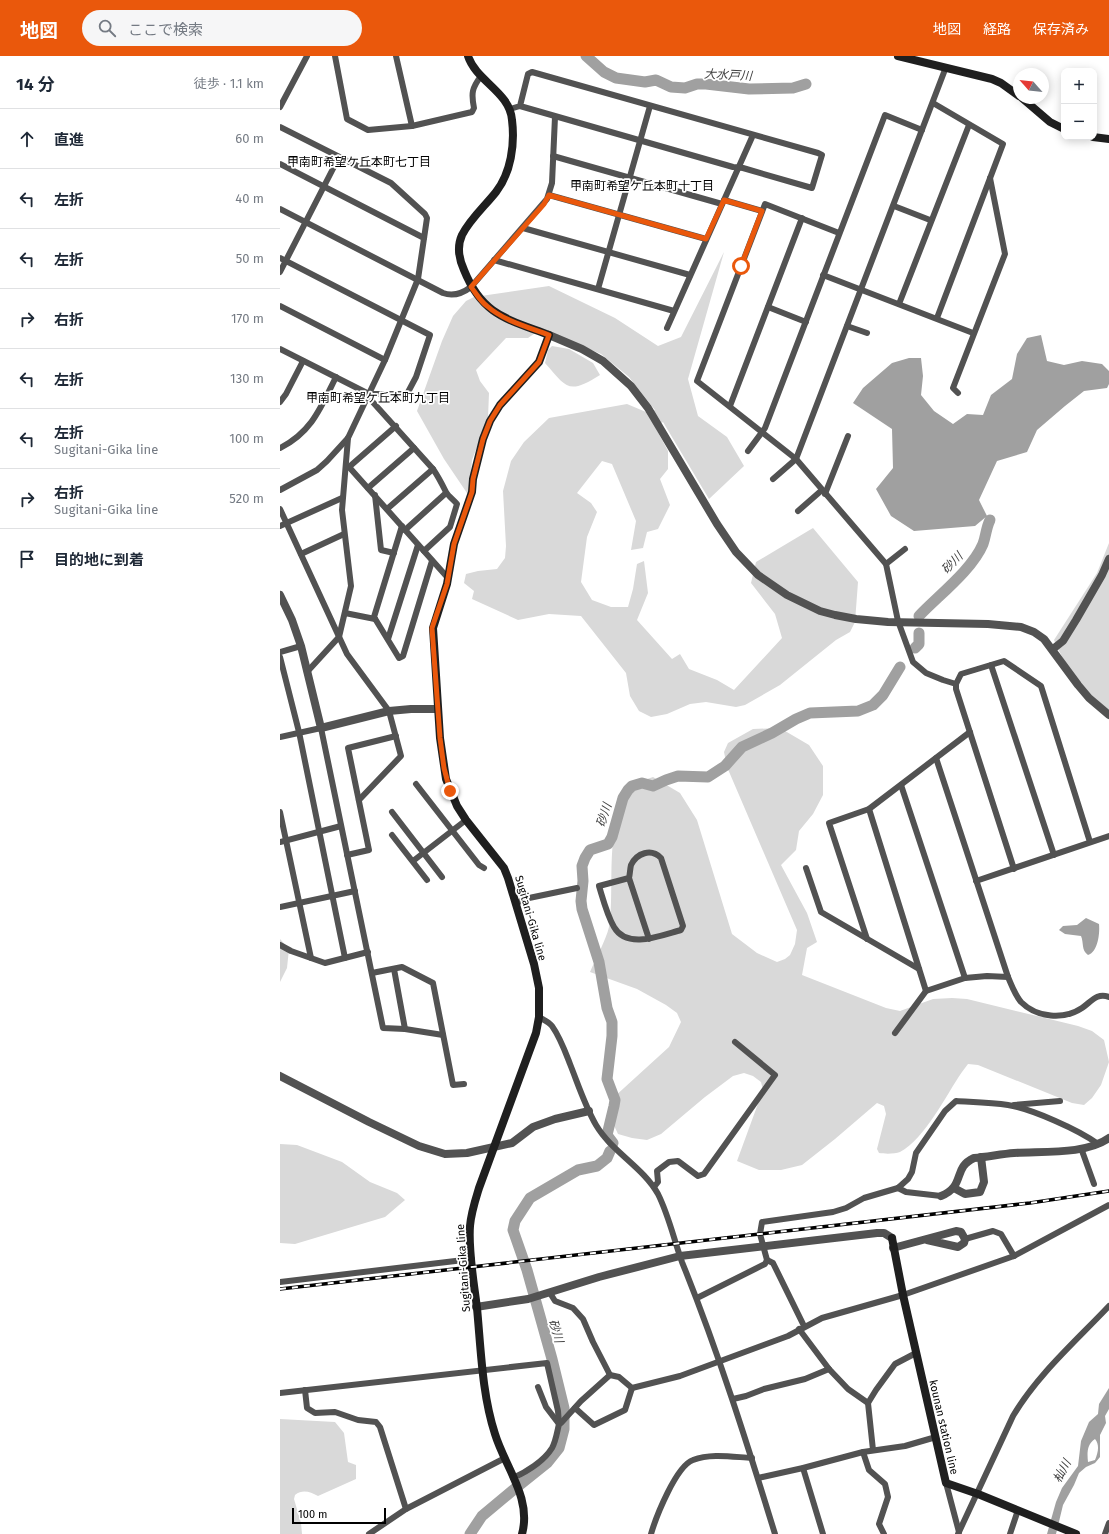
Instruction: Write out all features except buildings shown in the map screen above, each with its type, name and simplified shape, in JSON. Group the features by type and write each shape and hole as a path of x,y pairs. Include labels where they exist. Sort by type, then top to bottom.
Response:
{"main road":[{"path":"468,56 470,62 510,109 512,135 509,167 504,181 470,222 462,235 458,251 471,287 486,306 494,312 513,321 549,335"},
{"path":"898,56 992,79 1001,83 1013,92"},
{"path":"1029,104 1050,122 1061,128"},
{"path":"1097,138 1109,140"},
{"name":"Sugitani-Gika line","path":"522,1534 524,1526 524,1509 516,1483 495,1434 483,1370 470,1229 473,1206 536,1034 540,1003 536,976 516,903 504,868 466,820 457,806 446,779 438,710 432,628 445,593 454,544 472,492 473,479 478,457 490,421 500,405 539,362 549,335"},
{"name":"kounan station line","path":"892,1238 903,1295 946,1483 978,1494 1076,1534"}],"street":[{"path":"280,107 307,56"},
{"path":"335,56 348,120 368,130 412,126 472,112 474,108 472,95 473,90 476,83 482,76"},
{"path":"396,56 412,126"},
{"path":"773,479 796,459 946,67"},
{"path":"510,109 520,106 812,188 822,155 532,72 528,74 520,106"},
{"path":"933,103 1003,144 937,318"},
{"path":"598,289 650,106"},
{"path":"748,451 762,433 885,115 922,130"},
{"path":"280,210 447,294 462,293 471,287 544,204 549,195 552,183 555,117"},
{"path":"898,304 930,220 969,125"},
{"path":"280,126 391,183 425,214 427,218 418,280 385,360 348,438 317,470 280,490"},
{"path":"667,328 753,135"},
{"path":"553,156 723,202 762,211"},
{"path":"280,272 283,260 339,157"},
{"path":"280,164 424,238"},
{"path":"958,393 953,388 1005,254 990,178"},
{"path":"549,195 706,239"},
{"path":"839,233 765,204 697,381 796,459 886,564 898,622 913,662 926,673 956,684"},
{"path":"894,206 930,220"},
{"path":"730,406 802,218"},
{"path":"522,228 690,276"},
{"path":"280,349 369,394 407,394 416,377 430,335 283,260"},
{"path":"494,260 674,311"},
{"path":"823,275 974,333"},
{"path":"280,306 385,360"},
{"path":"768,308 806,322"},
{"path":"847,326 867,333"},
{"path":"549,335 582,349 602,361 631,386 648,408 717,524 736,552 758,575 787,595 820,611 856,619 898,622 988,624 1021,627 1034,632 1044,639 1053,649 1078,685 1094,703 1109,715"},
{"path":"280,402 286,394 303,360"},
{"path":"280,448 298,437 308,427 320,411 336,378"},
{"path":"369,394 370,399 396,426 433,469 446,493 450,495 457,504 450,527 424,551"},
{"path":"347,467 396,426"},
{"path":"798,511 824,492 848,436"},
{"path":"307,672 339,637 350,586 342,510 342,498 347,467 348,438"},
{"path":"368,488 414,448"},
{"path":"347,467 375,495 448,578"},
{"path":"387,509 433,469"},
{"path":"432,561 403,656 399,658 374,618 403,528 446,493"},
{"path":"375,495 381,550 394,553"},
{"path":"280,526 342,498"},
{"path":"280,509 347,654 389,711 396,736 401,756 359,800"},
{"path":"301,554 344,534"},
{"path":"388,640 418,545"},
{"path":"886,564 905,549"},
{"path":"1053,649 1063,641 1102,575 1109,559"},
{"path":"280,595 292,620 301,646 321,728 383,1028 405,1029 443,1035"},
{"path":"345,613 375,620"},
{"path":"280,652 301,646"},
{"path":"280,657 299,732 345,958"},
{"path":"1014,869 956,684 961,674 1004,661 1041,686 1090,842"},
{"path":"990,665 1054,855"},
{"path":"280,737 389,711 411,709 438,710"},
{"path":"867,939 829,823 869,809 970,732"},
{"path":"347,855 369,850 348,748 396,736"},
{"path":"936,758 1014,992 1028,1008 1037,1013 1053,1016 1065,1016 1083,1008 1096,996 1109,996"},
{"path":"416,784 479,865 484,868"},
{"path":"900,785 965,978"},
{"path":"869,809 926,991"},
{"path":"280,812 283,841 311,958"},
{"path":"392,812 442,877"},
{"path":"413,861 466,820"},
{"path":"283,841 341,826"},
{"path":"392,835 427,880"},
{"path":"976,881 1109,836"},
{"path":"629,878 598,886 614,928 620,934 634,939 649,939 681,930 683,926 661,858 654,853 643,853 635,859 629,878 649,939"},
{"path":"806,868 821,912 919,970"},
{"path":"516,903 529,898 577,888"},
{"path":"280,907 355,891"},
{"path":"280,944 291,951 325,963 368,952"},
{"path":"372,973 402,967 432,983 454,1086 464,1084"},
{"path":"394,969 405,1029"},
{"path":"895,1033 926,991 965,978 988,976 1008,977"},
{"path":"539,1018 551,1024 559,1036 596,1125 613,1147 647,1178 654,1187 664,1207 680,1256 697,1298 732,1399 775,1534"},
{"path":"654,1187 658,1182 657,1171 669,1162 678,1161 698,1176 704,1174 775,1075 735,1042"},
{"path":"280,1076 419,1146 446,1154 467,1153 512,1143 533,1127 555,1119 589,1111"},
{"path":"868,1403 848,1389 829,1369 802,1328 773,1263 767,1260 760,1234 762,1222 833,1212 846,1208 864,1198 898,1188 908,1179 912,1172 916,1153 945,1110 956,1101 1010,1105 1060,1101"},
{"path":"1010,1105 1041,1116 1083,1134 1098,1144"},
{"path":"898,1188 906,1192 941,1196 954,1188 963,1166 968,1161 981,1157 1014,1153 1056,1152 1081,1148 1102,1144 1109,1138"},
{"path":"1081,1148 1094,1184"},
{"path":"954,1188 965,1194 980,1192 983,1188 984,1182 981,1157"},
{"path":"632,1388 680,1376 788,1336 822,1318 903,1295 1014,1256 1109,1205"},
{"path":"926,1240 958,1247 964,1243 965,1239 993,1231 1001,1234 1014,1256"},
{"path":"893,1248 956,1232 961,1232 965,1239"},
{"path":"476,1307 540,1296 606,1275 680,1256 877,1233 884,1233 892,1238"},
{"path":"944,1235 942,1237 944,1245"},
{"path":"280,1282 472,1259"},
{"path":"697,1298 765,1264 767,1260"},
{"path":"550,1293 555,1301 573,1308 583,1319 610,1375"},
{"path":"959,1533 1010,1423 1024,1399 1038,1381 1109,1306"},
{"path":"873,1450 868,1403 896,1364 916,1353"},
{"path":"280,1393 547,1363 560,1424"},
{"path":"732,1399 805,1379 829,1369"},
{"path":"610,1375 619,1377 632,1388"},
{"path":"516,1483 526,1471 550,1452 560,1424 610,1375"},
{"path":"538,1387 546,1407 560,1424"},
{"path":"575,1408 594,1425 625,1410 632,1388"},
{"path":"305,1390 307,1408 315,1413 335,1412 358,1420 376,1422 380,1426 406,1509"},
{"path":"758,1478 863,1452 905,1446 936,1437"},
{"path":"863,1452 869,1470 884,1484 888,1497 879,1524 884,1534"},
{"path":"651,1534 658,1514 676,1476 691,1460 705,1456 752,1458"},
{"path":"370,1534 406,1509 505,1458"},
{"path":"803,1468 823,1534"},
{"path":"946,1483 959,1533"},
{"path":"1010,1534 1021,1512"},
{"path":"1105,1534 1109,1523"}],"shaded area":[{"path":"724,252 688,379 698,416 727,437 744,466 709,499 663,422 655,427 668,451 668,469 660,479 670,505 658,529 647,532 643,548 631,550 636,521 612,464 602,461 577,493 591,503 597,512 587,537 581,582 592,600 611,607 628,607 633,589 637,564 644,561 648,593 637,620 672,659 680,654 689,669 717,680 734,690 782,638 775,614 751,583 756,562 813,528 858,582 855,622 850,632 836,640 780,685 745,705 736,707 706,702 690,704 667,714 651,717 639,711 630,696 626,673 581,616 549,614 518,620 472,599 474,591 464,583 466,574 497,569 505,558 506,546 503,491 511,461 524,442 549,418 627,404 646,412 655,410 629,377 601,354 541,329 528,338 506,338 476,370 480,381 489,393 488,418 472,460 469,496 444,459 417,411 442,341 453,316 466,301 474,297 549,286 615,318 658,346 681,337"},
{"path":"1041,335 1047,361 1064,365 1082,361 1102,364 1109,371 1109,384 1107,388 1084,391 1037,430 1027,452 997,461 979,500 987,516 975,526 914,531 891,516 876,489 893,468 892,429 853,403 863,388 892,363 909,358 921,358 923,376 921,395 934,411 953,424 967,414 983,415 991,395 1012,379 1017,354 1027,338"},
{"path":"552,346 569,349 593,363 600,375 574,387 564,383 545,363 548,350"},
{"path":"1109,543 1109,710 1084,688 1070,670 1054,640 1097,573"},
{"path":"780,728 809,745 823,766 823,795 813,814 799,831 796,850 781,865 807,913 817,942 807,948 802,975 886,1008 900,1011 933,999 967,999 1078,1026 1092,1031 1104,1040 1109,1062 1101,1085 1092,1098 1084,1105 1072,1103 978,1065 968,1064 926,1127 909,1146 900,1152 879,1153 877,1149 886,1114 884,1106 877,1103 802,1165 781,1170 759,1170 737,1161 763,1090 761,1082 753,1076 744,1073 733,1076 705,1097 661,1134 647,1140 618,1134 611,1119 609,1106 613,1098 669,1047 681,1022 677,1013 666,1005 637,989 590,972 609,927 613,842 617,820 624,801 635,787 653,777 680,793 697,820 732,934 757,953 777,962 785,959 790,955 795,944 797,930 727,767 724,752 728,743 753,729"},
{"path":"1086,918 1099,924 1099,937 1096,946 1088,955 1084,949 1081,936 1065,934 1059,930 1063,926 1077,925"},
{"path":"280,939 289,949 287,968 280,982"},
{"path":"280,1144 297,1145 342,1162 370,1182 397,1193 405,1200 385,1217 295,1244 280,1243"},
{"path":"1109,1388 1109,1409 1105,1416 1106,1423 1100,1435 1100,1457 1095,1463 1086,1467 1079,1473 1063,1505 1056,1534 1047,1534 1056,1502 1062,1488 1078,1466 1081,1441 1089,1422 1098,1414 1099,1404","holes":["1095,1439 1098,1444 1097,1455 1095,1460 1088,1462 1089,1446"]},
{"path":"280,1419 335,1422 344,1433 348,1462 356,1465 356,1479 318,1496 309,1492 301,1492 295,1495 294,1499 301,1523 302,1534 280,1534"}],"waterway":[{"name":"大水戸川","path":"586,56 604,72 616,78 645,82 656,80 671,87 685,88 697,84 706,84 749,89 793,88 806,84"},
{"name":"砂川","path":"919,616 963,573 978,554 983,544 990,520"},
{"name":"砂川","path":"915,648 919,644 919,633"},
{"name":"砂川","path":"613,1143 607,1135 615,1100 607,1079 612,1036 612,1022 607,1008 599,962 582,909 582,866 585,858 590,850 608,844 612,837 623,798 632,786 642,783 653,786 678,776 708,777 725,766 742,747 772,733 796,719 810,713 858,711 873,705 883,695 900,667"},
{"name":"砂川","path":"470,1534 482,1516 547,1463 559,1448 564,1429 564,1408 527,1270 513,1230 515,1221 530,1198 578,1170 597,1166 607,1158 610,1151"}],"railway":[{"path":"280,1289 1030,1203 1109,1191"}],"district":[{"name":"甲南町希望ケ丘本町七丁目","path":"359,162"},
{"name":"甲南町希望ケ丘本町十丁目","path":"642,186"},
{"name":"甲南町希望ケ丘本町九丁目","path":"378,398"}],"route":[{"path":"450,791 446,779 440,738 432,628 445,593 454,544 472,492 473,479 483,439 490,421 500,405 539,362 549,335 507,319 494,312 486,306 471,287 544,204 549,195 706,239 724,200 762,211 741,266"}],"water label":[{"name":"杣川","path":"1062,1471"}]}
